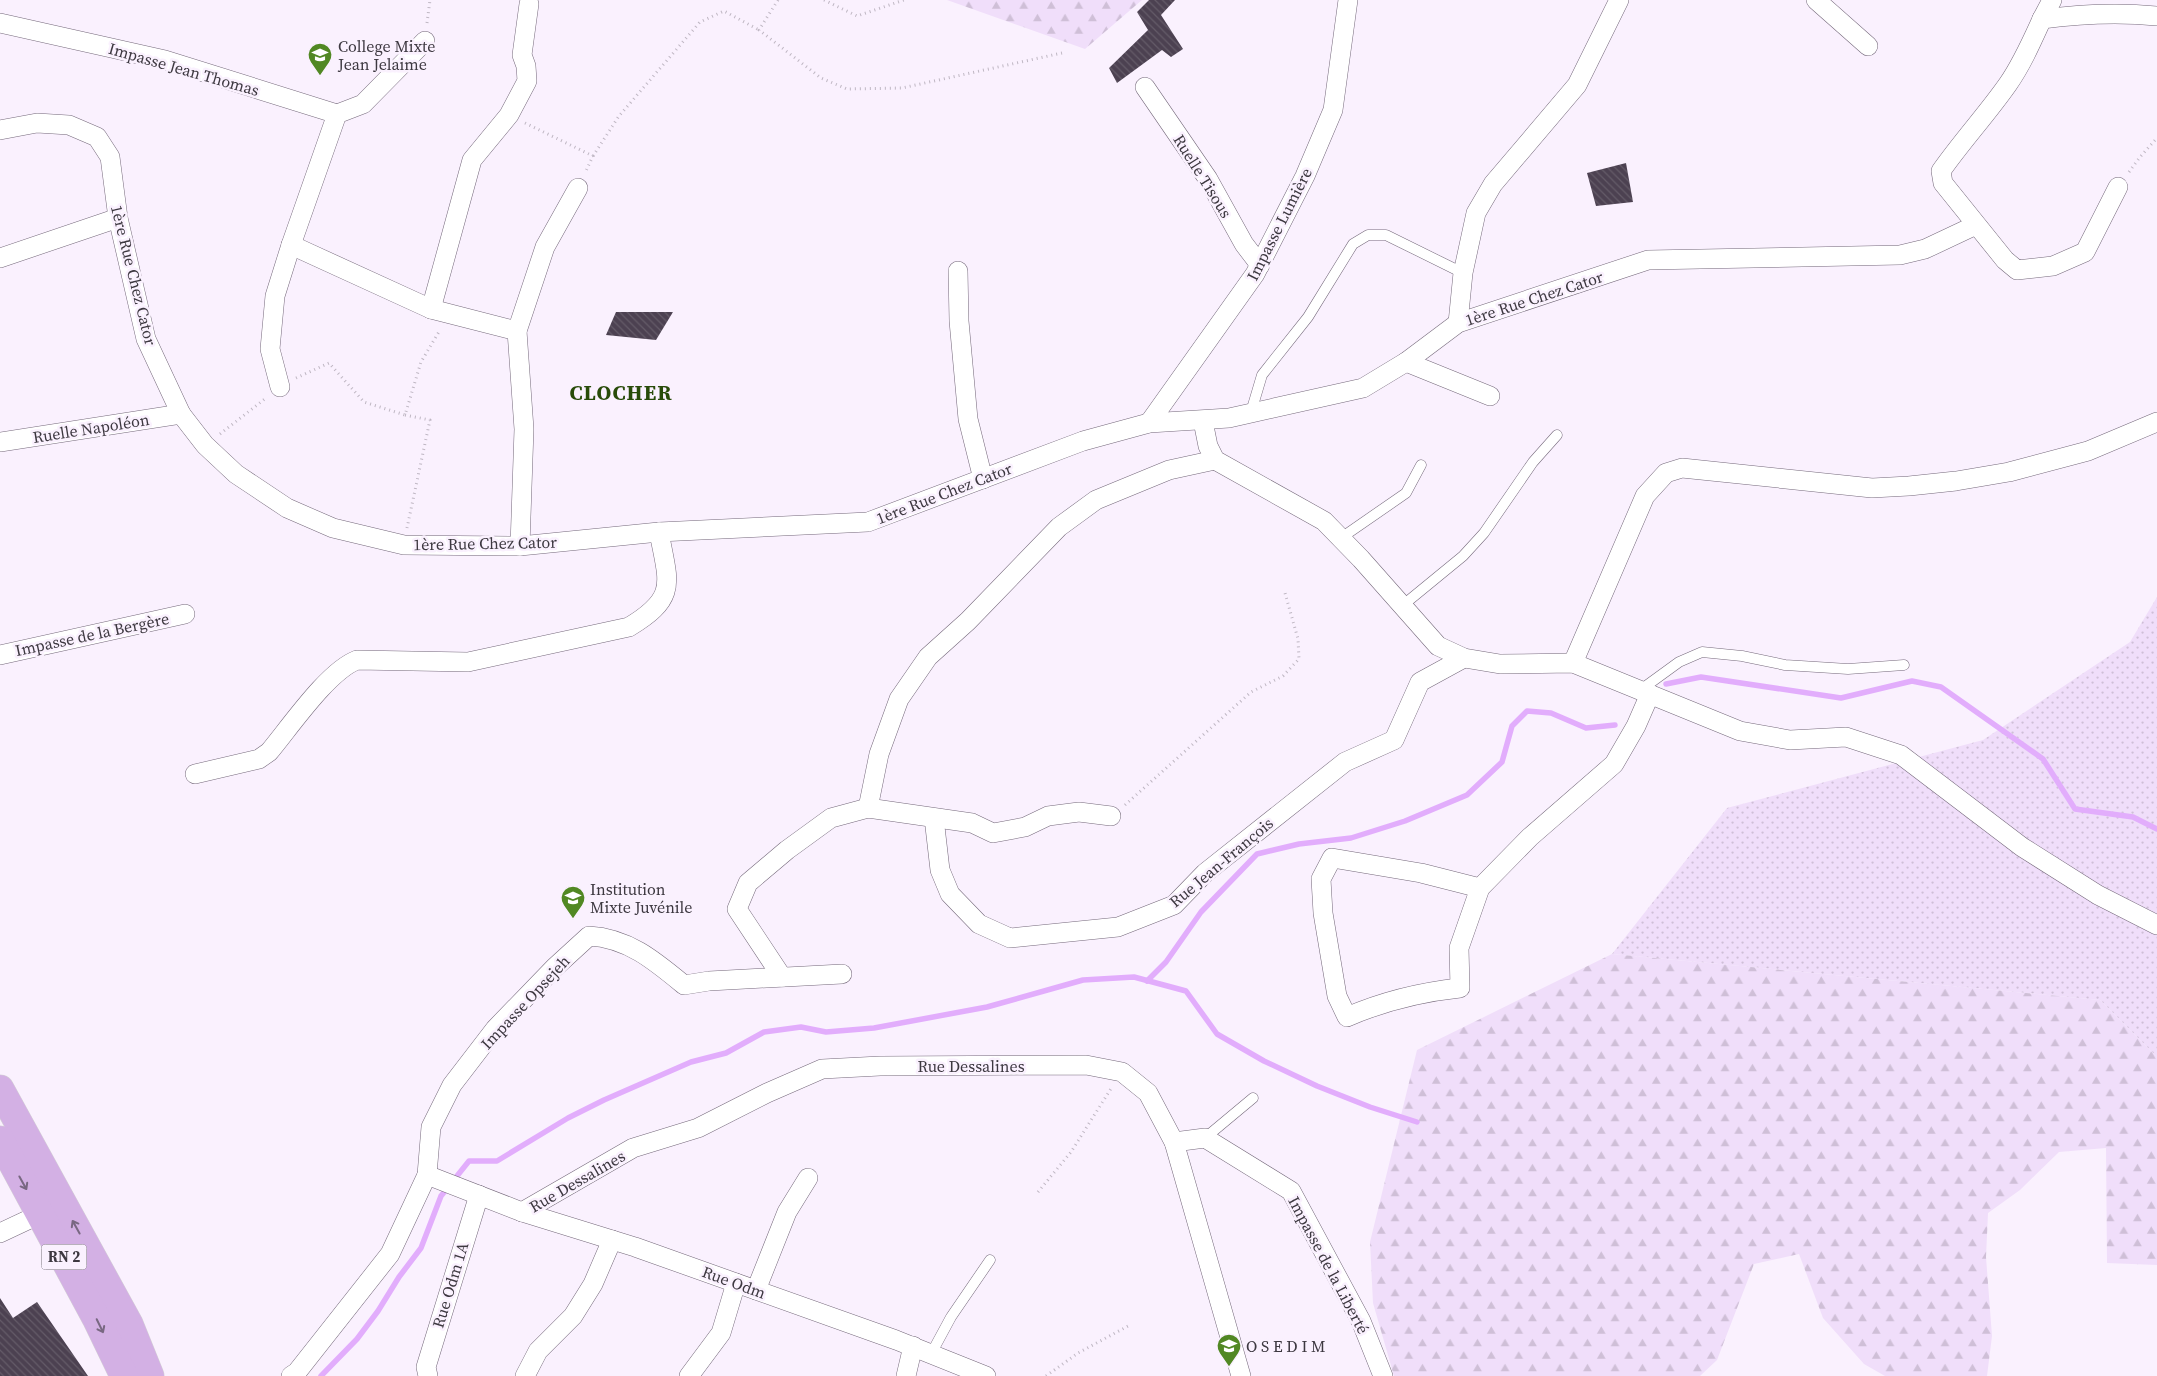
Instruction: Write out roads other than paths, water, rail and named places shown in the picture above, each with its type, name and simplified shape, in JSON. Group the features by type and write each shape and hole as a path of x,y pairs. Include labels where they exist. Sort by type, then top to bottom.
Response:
{"main road":[{"name":"RN 2","path":"0,1088 96,1318 124,1376"},
{"name":"RN 2","path":"0,1140 52,1209 129,1324 150,1376"}],"street":[{"name":"Impasse Lumière","path":"1149,423 1260,265 1305,176 1333,110 1348,0"},
{"path":"1458,323 1464,273 1476,213 1493,184 1577,85 1619,0"},
{"path":"1816,0 1868,46"},
{"path":"2052,0 2028,52 2008,85 1964,139 1941,171 1943,183 2005,260 2017,270 2053,266 2085,252 2118,187"},
{"path":"440,311 472,160 509,115 527,81 526,66 522,55 529,4"},
{"path":"2042,19 2101,13 2157,16"},
{"name":"Impasse Jean Thomas","path":"0,23 165,60 337,114"},
{"path":"280,387 270,349 275,296 337,114 363,104 425,41"},
{"name":"Ruelle Tisous","path":"1145,87 1208,179 1244,244 1260,265"},
{"name":"1ère Rue Chez Cator","path":"0,130 37,123 69,125 97,137 110,157 118,218 146,339 181,414 205,445 236,474 287,508 333,528 404,545 520,546 659,532 868,522 1083,441 1149,423 1229,418 1363,388 1406,362 1458,323 1648,260 1900,255 1925,249 1976,225"},
{"path":"520,546 524,429 516,331 545,247 578,188"},
{"path":"0,258 118,218"},
{"path":"291,245 440,311 516,331"},
{"path":"958,271 959,321 968,419 983,479"},
{"path":"1406,362 1490,396"},
{"name":"Ruelle Napoléon","path":"0,442 181,414"},
{"path":"1203,420 1208,446 1215,460 1324,521 1438,646 1464,658 1500,664 1573,663 1740,731 1790,740 1846,737 1901,755 2022,847 2098,895 2157,926"},
{"path":"1573,663 1645,496 1666,473 1682,468 1872,488 1947,482 2009,472 2088,452 2157,422"},
{"path":"868,808 879,754 899,699 928,657 968,621 1059,527 1096,500 1169,470 1215,460"},
{"path":"195,774 259,759 269,752 327,682 346,665 357,660 468,662 629,627 647,616 660,602 668,587 659,532"},
{"name":"Impasse de la Bergère","path":"0,655 185,614"},
{"name":"Rue Jean-François","path":"934,818 936,847 950,894 979,924 1010,938 1118,927 1174,905 1205,873 1345,762 1394,740 1420,682 1464,658"},
{"path":"1480,888 1421,874 1332,858 1321,879 1323,913 1337,996 1348,1017 1401,997 1460,988 1459,948 1480,888 1530,836 1614,764 1636,726 1650,694"},
{"path":"782,977 737,909 748,883 787,850 832,818 868,808 972,823 992,833 1024,827 1048,816 1079,812 1110,816"},
{"name":"Impasse Opsejeh","path":"291,1376 297,1372 390,1254 427,1175 431,1127 452,1085 495,1029 554,968 589,936 606,937 648,955 684,985 709,981 842,974"},
{"name":"Rue Dessalines","path":"522,1212 633,1148 698,1128 767,1093 822,1069 880,1066 1086,1065 1122,1072 1148,1093 1174,1142 1241,1376"},
{"path":"1174,1142 1205,1138"},
{"name":"Impasse de la Liberté","path":"1205,1138 1291,1191 1360,1321 1383,1376"},
{"name":"Rue Odm","path":"427,1175 522,1212 612,1240 913,1346 986,1376"},
{"path":"756,1290 787,1212 808,1178"},
{"name":"Rue Odm 1A","path":"428,1376 426,1366 479,1195"},
{"path":"0,1233 52,1209"},
{"path":"525,1376 538,1350 573,1316 593,1284 612,1240"},
{"path":"689,1376 721,1333 736,1283"},
{"path":"906,1376 913,1346"}],"lane":[{"path":"1250,412 1262,375 1308,317 1353,244 1368,235 1386,235 1464,273"},
{"path":"1402,606 1456,562 1484,533 1533,462 1557,435"},
{"path":"1341,538 1406,493 1421,465"},
{"path":"1650,694 1646,686 1679,662 1702,652 1742,656 1785,666 1848,669 1904,665"},
{"path":"1205,1138 1253,1098"},
{"path":"932,1354 951,1317 990,1260"}],"waterway":[{"path":"1666,684 1701,677 1841,698 1912,681 1941,687 2043,759 2075,809 2133,817 2157,829"},
{"path":"1147,981 1166,962 1201,912 1257,854 1299,844 1351,838 1405,821 1467,795 1502,762 1512,726 1527,711 1551,713 1586,728 1615,725"},
{"path":"321,1376 357,1339 378,1311 399,1277 421,1248 441,1196 469,1161 497,1161 568,1118 604,1100 691,1062 726,1053 764,1032 801,1027 826,1032 874,1028 987,1007 1083,980 1134,977 1186,991 1217,1034 1264,1061 1317,1086 1370,1107 1417,1122"}],"place":[{"name":"College Mixte Jean Jelaime","path":"320,76"},
{"name":"Institution Mixte Juvénile","path":"573,919"},
{"name":"O S E D I M","path":"1229,1367"}],"district":[{"name":"CLOCHER","path":"621,393"}]}
